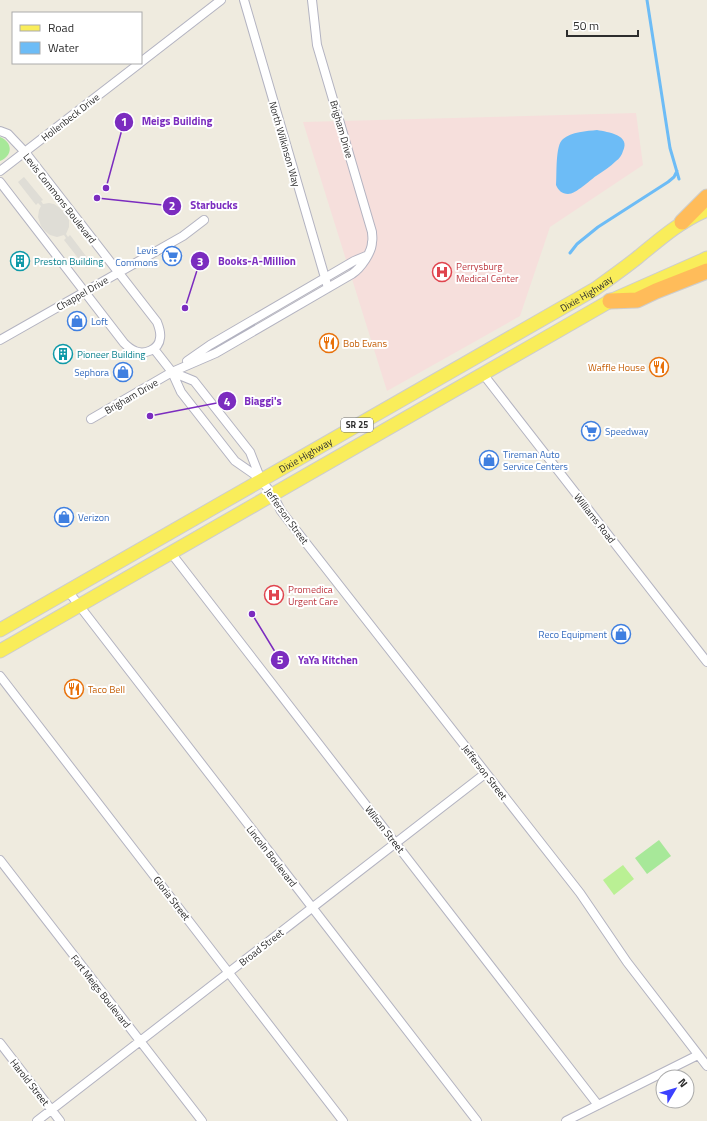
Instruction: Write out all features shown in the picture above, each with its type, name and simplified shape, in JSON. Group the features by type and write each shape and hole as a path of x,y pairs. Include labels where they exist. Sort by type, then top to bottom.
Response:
{"highway":[{"path":"682,222 707,197"},
{"path":"610,301 637,300 707,271"}],"main road":[{"name":"Dixie Highway","path":"0,630 595,290 682,222 707,210"},
{"name":"Dixie Highway","path":"0,651 610,301 707,258"}],"street":[{"name":"Hollenbeck Drive","path":"142,60 221,0"},
{"name":"North Wilkinson Way","path":"244,0 328,288"},
{"name":"Brigham Drive","path":"172,372 216,352 357,271 362,266 371,248 372,232 317,46 312,0"},
{"name":"Hollenbeck Drive","path":"0,171 137,64"},
{"name":"Levis Commons Boulevard","path":"0,131 8,134 25,152 157,322 160,330 160,338 159,343 154,349"},
{"path":"0,182 124,343 130,348 143,353 154,349 172,372 181,392 234,461 261,480"},
{"name":"Chappel Drive","path":"0,340 183,236 204,220"},
{"name":"Brigham Drive","path":"91,419 172,372 210,345 325,278 366,256"},
{"path":"172,372 194,381 250,452 261,480"},
{"name":"Williams Road","path":"483,374 707,662"},
{"name":"Jefferson Street","path":"261,480 273,495 281,511 580,893 627,962 707,1066"},
{"name":"Wilson Street","path":"170,554 598,1105"},
{"name":"Lincoln Boulevard","path":"68,591 477,1121"},
{"name":"Gloria Street","path":"0,676 343,1121"},
{"name":"Broad Street","path":"37,1121 486,773"},
{"name":"Fort Meigs Boulevard","path":"0,860 202,1121"},
{"name":"Harold Street","path":"0,1043 60,1121"},
{"path":"566,1121 698,1055"}],"shaded area":[{"name":"Perrysburg Medical Center","path":"636,113 643,165 550,227 520,316 387,391 303,122"},
{"path":"24,177 43,200 41,201 43,204 54,204 66,214 69,220 69,227 66,234 68,237 70,235 92,264 86,268 64,240 66,238 64,235 57,237 50,235 41,226 38,217 41,206 38,203 36,205 18,182"}],"green space":[{"path":"0,137 7,142 10,149 7,156 0,161"},
{"path":"659,840 671,856 647,874 635,858"},
{"path":"623,865 634,879 614,895 603,880"}],"water":[{"path":"597,130 612,133 621,138 624,141 625,146 623,152 611,165 579,189 568,194 562,192 556,185 557,160 560,142 566,137 579,132"}],"waterway":[{"path":"647,0 670,148 679,179"},
{"path":"570,253 577,244 598,227 668,182 674,177 677,171"}],"place":[{"name":"Meigs Building","path":"106,188"},
{"name":"Starbucks","path":"97,198"},
{"name":"Levis Commons","path":"172,256"},
{"name":"Preston Building","path":"20,261"},
{"name":"Perrysburg Medical Center","path":"442,272"},
{"name":"Books-A-Million","path":"185,308"},
{"name":"Loft","path":"77,321"},
{"name":"Bob Evans","path":"329,343"},
{"name":"Pioneer Building","path":"63,354"},
{"name":"Waffle House","path":"659,367"},
{"name":"Sephora","path":"123,372"},
{"name":"Biaggi's","path":"150,416"},
{"name":"Speedway","path":"591,431"},
{"name":"Tireman Auto Service Centers","path":"489,460"},
{"name":"Verizon","path":"64,517"},
{"name":"Promedica Urgent Care","path":"274,595"},
{"name":"YaYa Kitchen","path":"252,614"},
{"name":"Reco Equipment","path":"621,634"},
{"name":"Taco Bell","path":"74,689"}]}
